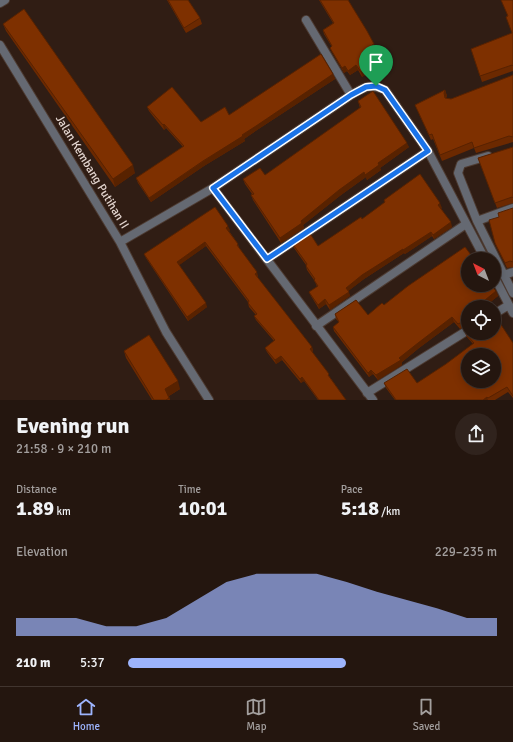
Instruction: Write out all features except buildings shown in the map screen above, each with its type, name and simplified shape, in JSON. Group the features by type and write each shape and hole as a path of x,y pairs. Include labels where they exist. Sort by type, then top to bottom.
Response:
{"street":[{"path":"0,3 5,0"},
{"path":"306,20 351,95"},
{"name":"Jalan Kembang Putihan II","path":"0,45 120,242 213,188 351,95 366,87 376,86 385,90 428,151 481,252"},
{"path":"267,259 428,151"},
{"path":"498,152 462,164 458,173 477,221 513,293"},
{"path":"213,188 370,397 461,335"},
{"path":"477,221 513,208"},
{"path":"316,326 466,224"},
{"path":"120,242 166,332 209,400"},
{"path":"503,275 513,272"},
{"path":"501,290 513,312"},
{"path":"501,310 509,305"}],"route":[{"path":"376,86 385,90 428,151 267,259 213,188 351,95 366,87 376,86"}]}
